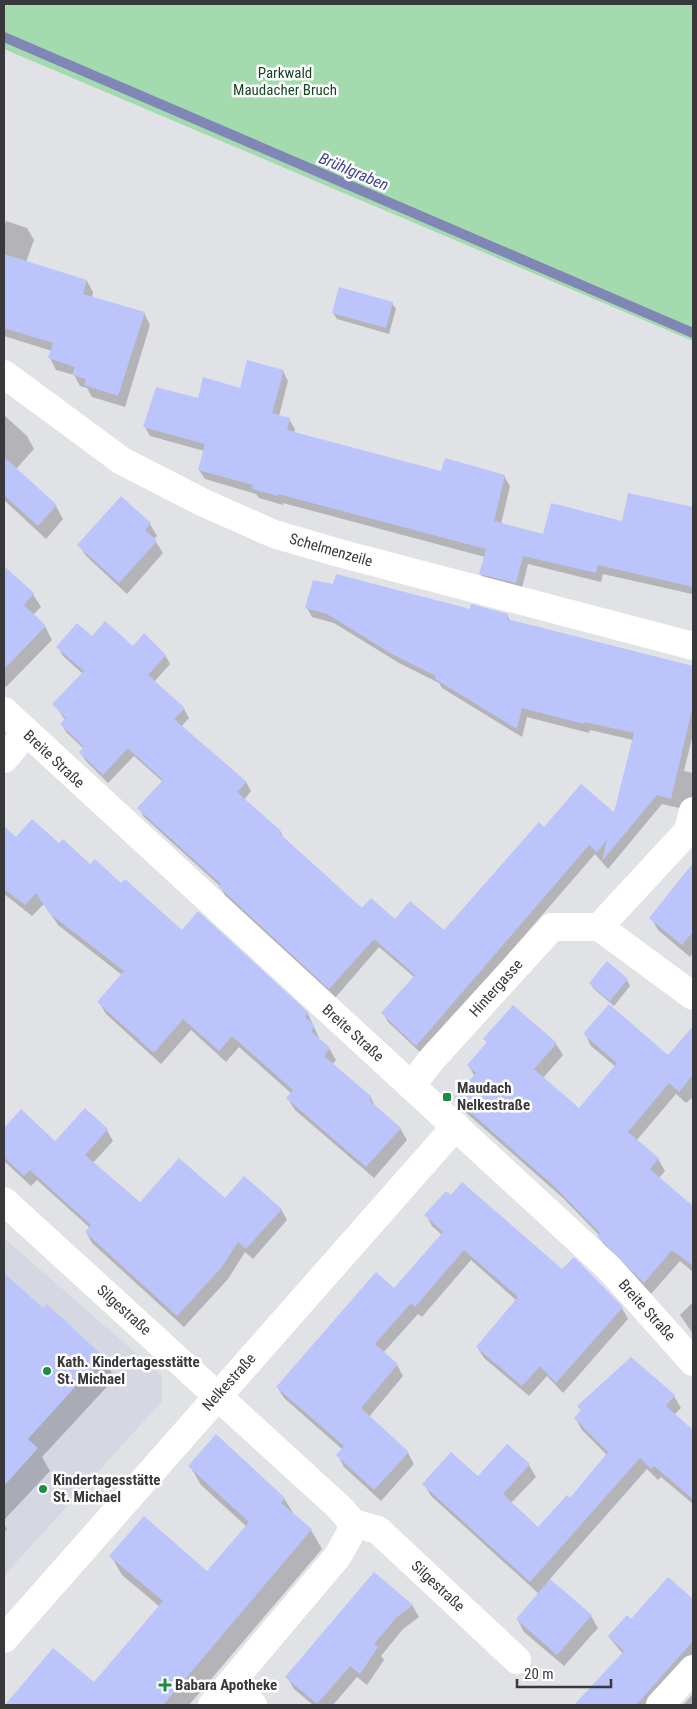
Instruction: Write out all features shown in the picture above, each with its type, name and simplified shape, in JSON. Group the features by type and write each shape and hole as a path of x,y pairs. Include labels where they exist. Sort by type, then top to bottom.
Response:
{"street":[{"name":"Schelmenzeile","path":"4,374 122,460 204,503 274,534 339,553 693,646"},
{"name":"Breite Straße","path":"4,711 26,734 609,1268 693,1362"},
{"path":"4,759 26,734"},
{"path":"691,821 599,927 693,996"},
{"name":"Hintergasse","path":"411,1086 432,1059 552,927 599,927"},
{"name":"Nelkestraße","path":"4,1639 456,1126"},
{"name":"Silgestraße","path":"4,1201 218,1394 340,1508 353,1523 378,1530 517,1660"},
{"path":"212,1705 337,1556 349,1536 353,1523"},
{"path":"660,1705 693,1669"},
{"path":"230,1684 253,1705"}],"shaded area":[{"name":"Kindertagesstätte St. Michael","path":"4,1238 162,1376 162,1401 4,1576"}],"green space":[{"name":"Parkwald Maudacher Bruch","path":"4,4 693,4 693,341 4,49"}],"building":[{"path":"4,254 87,280 83,294 145,312 118,396 84,385 86,379 72,375 75,367 48,358 53,343 4,328"},
{"path":"339,287 393,302 386,328 332,313"},
{"path":"247,360 284,370 272,413 290,418 287,430 441,471 445,458 505,475 494,521 543,534 551,503 622,521 628,493 693,507 693,587 598,565 596,573 523,556 516,583 479,574 486,549 278,494 278,496 252,489 253,485 198,470 205,444 143,427 156,387 198,398 203,377 240,388"},
{"path":"4,457 57,505 38,526 4,495"},
{"path":"121,496 151,523 145,530 157,541 119,583 77,545"},
{"path":"4,566 34,593 24,605 46,626 4,669"},
{"path":"336,574 470,609 471,604 508,614 507,619 693,666 693,705 671,799 657,795 602,861 607,840 597,852 589,845 416,1046 381,1013 415,975 374,939 329,989 219,887 221,884 137,808 163,780 128,748 103,775 79,752 84,747 60,724 66,718 52,704 84,671 56,647 77,623 92,636 105,621 133,646 144,633 166,655 148,675 185,708 174,719 247,782 237,792 362,908 371,898 395,919 410,901 444,930 539,822 544,827 581,784 614,812 634,733 585,722 584,724 522,708 517,729 435,679 436,676 392,654 327,614 305,608 313,580 333,584"},
{"path":"32,819 59,843 63,839 90,864 95,859 121,883 125,879 182,930 198,911 309,1013 305,1017 315,1026 311,1031 330,1048 324,1056 372,1097 369,1100 401,1128 366,1167 286,1098 293,1090 232,1036 219,1051 183,1019 154,1053 97,1002 124,971 49,913 36,893 25,905 4,889 4,826 16,837"},
{"path":"693,863 693,932 682,945 649,918"},
{"path":"607,961 628,979 610,1001 589,983"},
{"path":"609,1004 668,1055 693,1026 693,1075 679,1092 669,1083 628,1132 659,1158 650,1169 693,1206 693,1266 672,1250 644,1283 597,1236 600,1233 555,1187 454,1098 476,1073 467,1065 487,1042 483,1039 513,1005 557,1043 534,1069 579,1108 617,1063 583,1034"},
{"path":"85,1108 108,1129 85,1155 140,1202 179,1158 225,1198 244,1176 282,1209 246,1249 238,1242 222,1267 177,1316 85,1232 91,1225 30,1170 24,1176 4,1157 4,1128 21,1109 55,1141"},
{"path":"462,1182 562,1269 574,1257 623,1307 556,1383 540,1366 522,1386 476,1347 518,1297 464,1250 415,1307 411,1303 375,1344 398,1364 361,1408 409,1452 374,1490 336,1455 344,1446 276,1387 376,1272 394,1288 443,1232 424,1215 446,1191 451,1195"},
{"name":"Kath. Kindertagesstätte St. Michael","path":"4,1273 43,1308 47,1304 103,1356 28,1439 38,1448 4,1486"},
{"path":"631,1357 675,1395 666,1406 693,1430 693,1499 654,1466 651,1469 640,1458 530,1582 422,1484 451,1452 478,1476 507,1444 530,1464 503,1494 538,1527 567,1495 570,1498 608,1452 574,1418 581,1410 577,1406"},
{"path":"216,1434 285,1498 281,1503 312,1529 163,1705 5,1705 53,1648 94,1682 163,1601 109,1556 144,1516 207,1571 249,1522 188,1466"},
{"path":"374,1572 413,1605 397,1617 374,1644 378,1647 360,1674 350,1666 317,1704 285,1677"},
{"path":"668,1577 693,1599 693,1641 636,1705 574,1705 624,1651 608,1636 627,1615 631,1619"},
{"path":"550,1579 592,1615 557,1655 516,1619"}],"waterway":[{"name":"Brühlgraben","path":"4,37 693,333"}],"place":[{"name":"Maudach Nelkestraße","path":"447,1097"},
{"name":"Kath. Kindertagesstätte St. Michael","path":"47,1371"},
{"name":"Kindertagesstätte St. Michael","path":"43,1489"},
{"name":"Babara Apotheke","path":"165,1685"}]}
